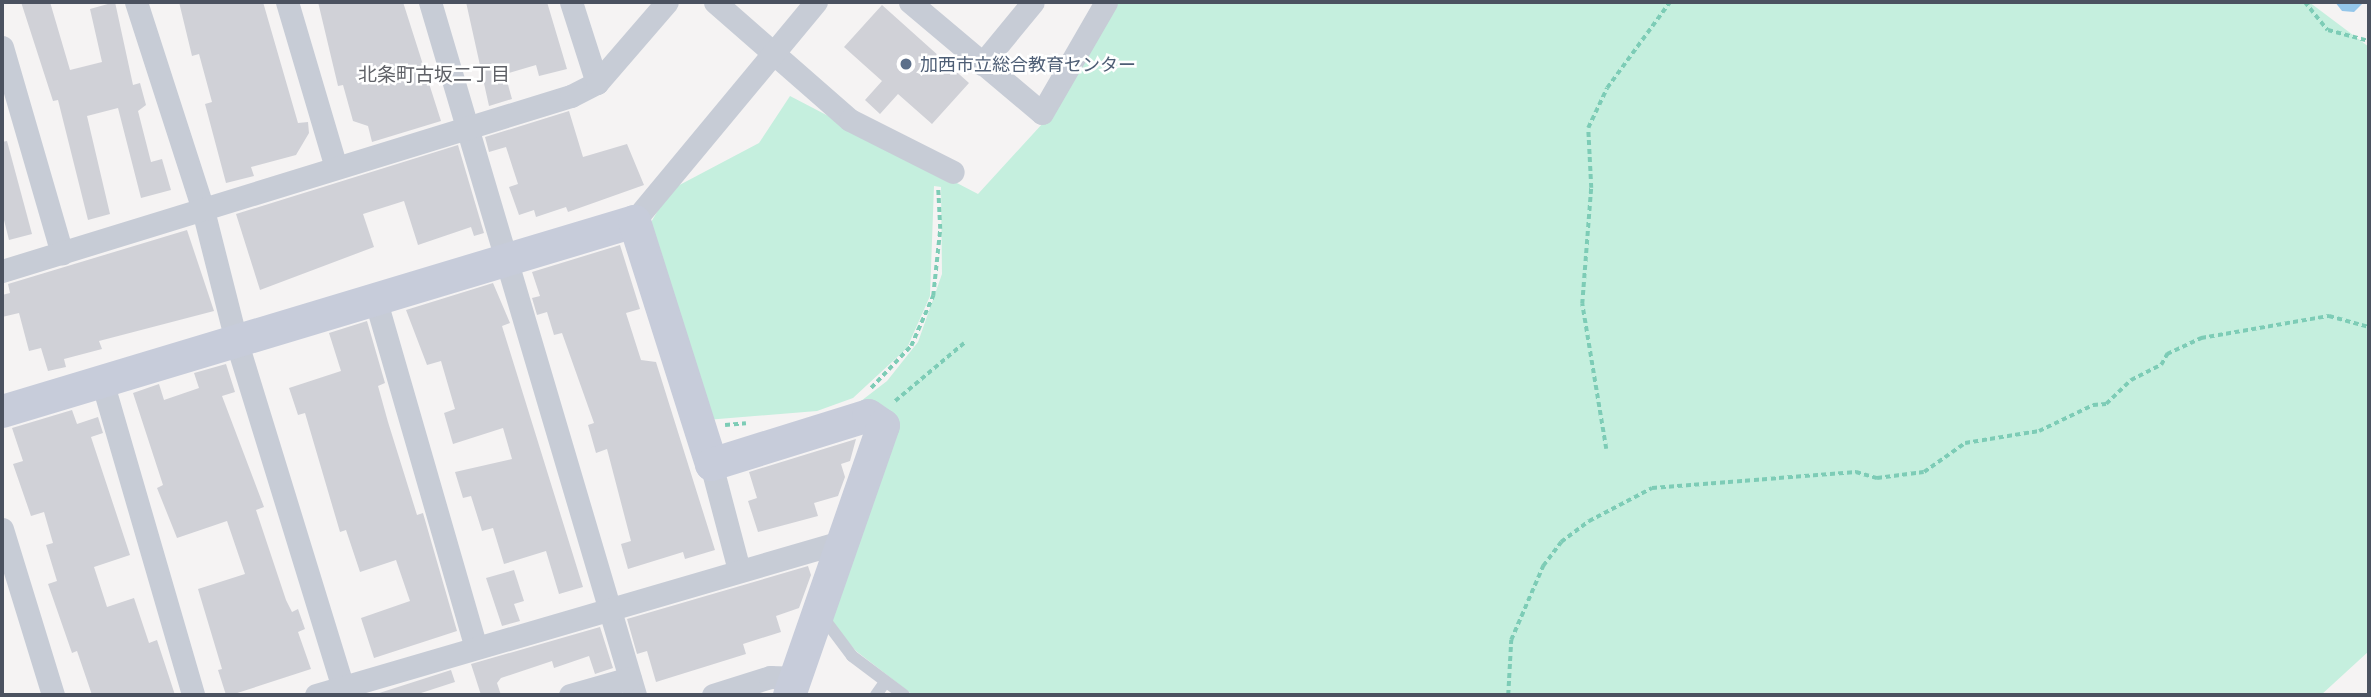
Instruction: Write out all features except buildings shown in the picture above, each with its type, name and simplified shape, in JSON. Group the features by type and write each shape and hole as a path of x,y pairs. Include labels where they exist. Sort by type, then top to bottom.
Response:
{"street":[{"path":"136,2 203,210 236,340 344,691"},
{"path":"287,2 336,167"},
{"path":"430,2 633,686 570,695"},
{"path":"571,2 597,83"},
{"path":"2,271 336,167 468,130 571,96 597,83 667,2"},
{"path":"715,2 850,120 945,175"},
{"path":"2,411 634,221 816,2"},
{"path":"910,2 1042,113 1106,2"},
{"path":"982,64 1033,2"},
{"path":"2,47 62,253"},
{"path":"634,221 711,464 740,570"},
{"path":"375,298 476,647"},
{"path":"102,381 193,695"},
{"path":"711,464 868,415 883,425 791,687 770,677 713,695"},
{"path":"2,529 53,695"},
{"path":"316,695 344,691 476,647 844,541"}],"lane":[{"path":"818,611 852,656 904,695"},
{"path":"876,695 885,682"}],"path":[{"path":"1606,449 1582,304 1591,188 1588,128 1607,88 1670,2"},
{"path":"2305,2 2328,30 2369,41"},
{"path":"862,396 911,346 933,296 945,175"},
{"path":"1508,695 1511,640 1543,566 1561,542 1589,521 1652,488 1856,472 1877,478 1924,472 1965,443 2039,431 2093,405 2106,404 2131,380 2161,365 2167,354 2201,338 2329,316 2369,327"},
{"path":"883,425 896,399 915,380 964,343"},
{"path":"699,427 755,423"}],"green space":[{"path":"1117,2 2309,2 2369,47 2369,651 2321,695 913,695 856,651 821,611 875,424 861,401 887,381 918,342 942,274 941,187 934,186 930,296 907,348 853,398 817,411 706,420 647,229 670,190 759,143 790,96 978,194 1043,123"}],"water":[{"path":"2335,2 2364,2 2354,12 2342,11"}],"place":[{"name":"加西市立総合教育センター","path":"906,64"}],"district":[{"name":"北条町古坂二丁目","path":"434,74"}]}
